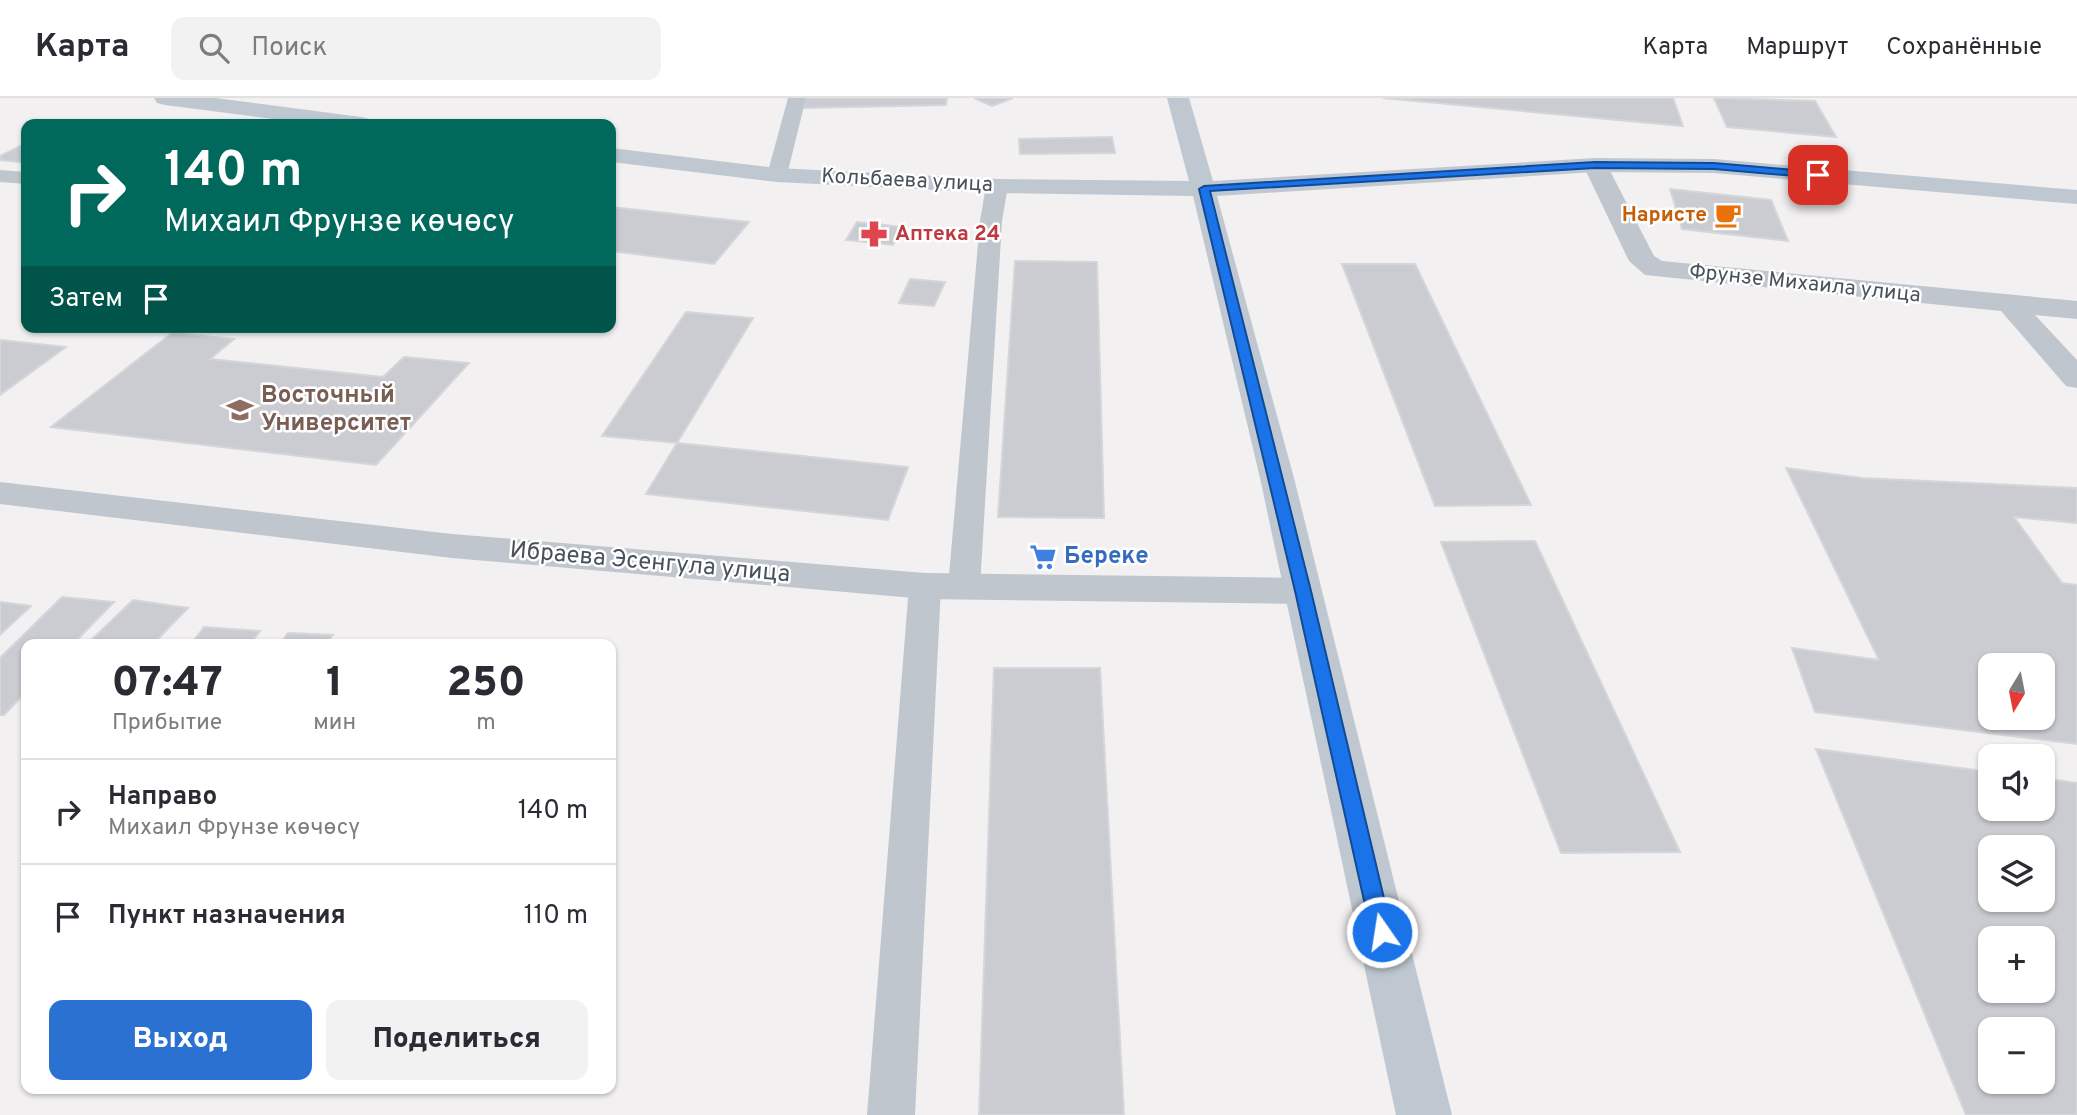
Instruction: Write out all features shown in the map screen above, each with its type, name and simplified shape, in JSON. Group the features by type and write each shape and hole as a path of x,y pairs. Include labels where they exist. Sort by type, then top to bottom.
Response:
{"main road":[{"path":"165,98 294,119"},
{"path":"1178,98 1204,189 1303,591 1424,1115"},
{"name":"Кольбаева улица","path":"616,156 777,175 997,186 1204,189 1595,165 1714,166 2077,198"}],"street":[{"name":"Фрунзе Михаила улица","path":"1595,165 1643,261 1656,269 2077,310"},
{"path":"2011,305 2077,379"},
{"name":"Ибраева Эсенгула улица","path":"0,493 452,547 925,586 1303,591"}],"lane":[{"path":"777,175 797,98"},
{"path":"0,176 21,178"},
{"path":"964,587 991,221 997,186"},
{"path":"891,1115 925,586"}],"building":[{"path":"805,98 947,98 946,105 804,108"},
{"path":"974,98 1013,98 992,106"},
{"path":"1383,98 1673,98 1683,126"},
{"path":"1714,98 1815,101 1836,137 1727,127"},
{"path":"1112,137 1115,153 1020,154 1019,139"},
{"path":"21,146 21,162 0,160 0,156"},
{"name":"Наристе","path":"1670,189 1771,200 1788,241 1682,229"},
{"path":"616,208 749,222 714,264 616,252"},
{"path":"857,222 903,227 893,245 846,240"},
{"path":"1015,261 1097,262 1104,518 998,517"},
{"path":"1342,264 1415,264 1531,505 1435,506"},
{"path":"910,279 945,282 934,306 899,303"},
{"path":"686,312 753,318 677,443 602,436"},
{"path":"172,333 234,339 210,359 383,377 404,357 469,363 376,465 51,427"},
{"path":"0,340 66,347 0,395"},
{"path":"677,443 908,467 888,520 646,494"},
{"path":"1786,468 1862,478 2077,488 2077,523 2014,517 2062,583 2077,585 2077,744 1815,712 1792,648 1879,660"},
{"path":"1535,541 1680,852 1561,853 1441,542"},
{"path":"62,597 114,602 78,639 21,639 21,697 4,715 0,715 0,658"},
{"path":"133,600 188,608 158,639 92,639"},
{"path":"0,602 31,606 0,635"},
{"path":"204,627 260,631 254,639 195,639"},
{"path":"288,633 333,635 330,639 284,639"},
{"path":"994,668 1100,668 1124,1115 979,1115"},
{"path":"1816,749 1978,770 1978,821 2055,821 2055,780 2077,783 2077,1115 1966,1115"}],"place":[{"name":"Наристе","path":"1728,215"},
{"name":"Аптека 24","path":"874,234"},
{"name":"Восточный Университет","path":"240,410"},
{"name":"Береке","path":"1043,557"}],"route":[{"path":"1382,932 1303,591 1204,189 1595,165 1714,166 1818,175"}]}
